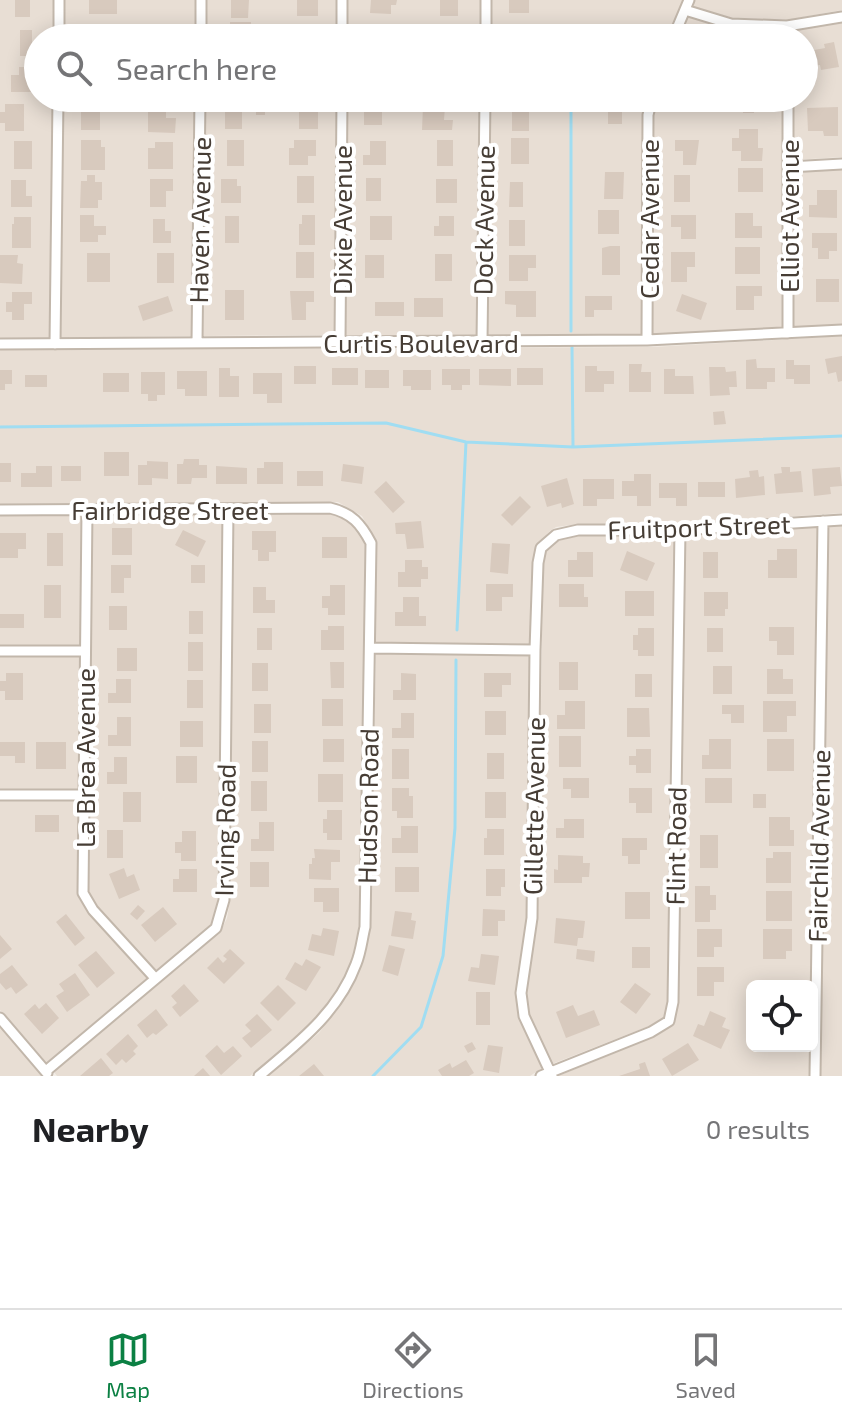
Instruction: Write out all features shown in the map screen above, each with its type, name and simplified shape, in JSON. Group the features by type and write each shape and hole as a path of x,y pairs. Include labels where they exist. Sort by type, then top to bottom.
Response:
{"street":[{"path":"59,0 59,24"},
{"path":"201,0 201,24"},
{"path":"342,0 342,24"},
{"path":"486,0 486,24"},
{"path":"679,24 687,5 731,24"},
{"path":"799,24 842,17"},
{"path":"55,344 58,112"},
{"name":"Haven Avenue","path":"197,342 200,112"},
{"name":"Dixie Avenue","path":"340,342 342,112"},
{"name":"Dock Avenue","path":"482,342 485,112"},
{"name":"Cedar Avenue","path":"647,340 649,112"},
{"name":"Elliot Avenue","path":"788,112 788,333"},
{"path":"789,167 842,164"},
{"name":"Curtis Boulevard","path":"0,344 647,340 842,330"},
{"name":"Irving Road","path":"48,1074 216,928 222,915 228,509"},
{"name":"Fairbridge Street","path":"0,510 340,510"},
{"name":"La Brea Avenue","path":"87,510 83,893 93,910 155,978"},
{"name":"Hudson Road","path":"259,1076 316,1028 342,995 357,963 365,927 371,543 359,521 340,510"},
{"name":"Fruitport Street","path":"556,535 578,530 680,530 842,520"},
{"name":"Fairchild Avenue","path":"815,1076 823,521"},
{"name":"Flint Road","path":"547,1074 651,1032 669,1021 673,986 680,530"},
{"name":"Gillette Avenue","path":"547,1074 524,1016 521,993 532,918 538,563 541,548 556,535"},
{"path":"371,648 535,650"},
{"path":"0,651 85,651"},
{"path":"0,795 83,795"},
{"path":"0,1018 48,1074"}],"shaded area":[{"path":"0,0 54,0 54,24 24,24 24,112 53,112 50,338 0,338"},
{"path":"65,0 196,0 195,24 64,24"},
{"path":"207,0 337,0 337,24 206,24"},
{"path":"348,0 481,0 480,24 347,24"},
{"path":"492,0 683,0 674,24 491,24"},
{"path":"694,0 842,0 842,10 787,20 732,18 692,6"},
{"path":"688,17 711,24 685,24"},
{"path":"842,23 842,157 794,160 793,112 818,112 818,27"},
{"path":"63,112 195,112 192,336 61,338"},
{"path":"205,112 336,112 335,335 203,336"},
{"path":"347,112 480,112 476,336 345,335"},
{"path":"490,112 644,112 642,334 487,336"},
{"path":"655,112 783,112 783,328 653,334"},
{"path":"842,169 842,324 794,327 794,172"},
{"path":"842,336 842,513 680,524 578,524 556,527 536,546 532,563 530,644 376,642 375,540 362,516 338,502 0,504 0,350 653,347"},
{"path":"330,514 355,526 365,545 360,927 352,961 337,991 313,1023 250,1076 57,1076 54,1072 220,933 227,918 230,900 234,515"},
{"path":"223,515 217,913 212,924 156,971 97,906 89,891 92,516"},
{"path":"0,516 81,516 80,645 0,645"},
{"path":"828,526 842,526 842,1076 820,1076"},
{"path":"818,527 811,980 746,980 746,1052 810,1052 809,1076 558,1076 654,1037 675,1022 678,1002 685,536"},
{"path":"578,536 675,536 667,1001 665,1017 649,1026 552,1064 529,1014 526,993 538,918 543,564 546,551 558,541"},
{"path":"376,654 529,656 527,918 515,994 519,1018 542,1068 530,1076 268,1076 319,1033 346,998 362,964 370,927"},
{"path":"0,657 80,657 78,789 0,789"},
{"path":"0,801 78,801 79,896 90,914 147,978 46,1063 0,1010"},
{"path":"0,1027 42,1075 42,1076 0,1076"}],"building":[{"path":"15,0 30,0 30,17 15,17"},
{"path":"89,0 117,0 117,14 89,14"},
{"path":"231,0 249,0 248,18 231,18"},
{"path":"297,0 318,0 318,16 297,16"},
{"path":"371,0 397,0 396,5 391,5 391,14 370,13"},
{"path":"440,0 458,0 458,16 440,16"},
{"path":"509,0 529,0 529,13 509,13"},
{"path":"230,22 251,22 251,24"},
{"path":"20,30 24,30 24,56 20,56"},
{"path":"834,42 839,67 821,70 818,49 825,48 824,44"},
{"path":"19,67 24,67 24,92 11,92 11,75 19,75"},
{"path":"5,104 24,104 24,131 5,131 5,123 0,123 0,112 5,112"},
{"path":"838,107 838,136 824,136 823,131 808,131 807,112 818,112 818,108"},
{"path":"81,112 100,112 100,130 81,130"},
{"path":"148,112 166,112 166,118 176,118 175,133 148,132"},
{"path":"225,112 242,112 242,129 225,129"},
{"path":"299,112 318,112 318,129 299,129"},
{"path":"364,112 382,112 382,125 364,125"},
{"path":"423,112 445,112 444,120 453,120 452,130 422,130"},
{"path":"512,112 529,112 529,131 512,131"},
{"path":"608,112 622,112 622,124 608,124"},
{"path":"739,129 758,129 758,148 763,148 762,161 741,161 741,151 732,151 732,138 739,138"},
{"path":"511,138 529,138 529,164 511,164"},
{"path":"81,140 101,140 101,147 105,147 105,170 81,170"},
{"path":"227,140 244,140 244,166 227,166"},
{"path":"294,140 316,140 316,156 308,156 308,165 289,165 289,148 294,148"},
{"path":"437,140 453,140 453,166 437,166"},
{"path":"675,140 699,140 696,165 683,165 683,151 675,151"},
{"path":"14,141 32,141 32,169 14,169"},
{"path":"370,141 386,141 386,165 363,165 363,155 370,155"},
{"path":"155,142 173,142 173,169 148,169 148,148 155,148"},
{"path":"738,168 763,168 763,192 738,192"},
{"path":"605,172 624,172 623,199 604,199"},
{"path":"87,175 95,175 95,182 102,182 102,200 98,200 98,208 80,208 81,181 87,181"},
{"path":"674,175 690,175 690,202 674,202"},
{"path":"297,176 314,176 314,203 297,203"},
{"path":"366,178 381,178 381,201 366,201"},
{"path":"150,179 173,179 173,191 166,191 166,207 150,207"},
{"path":"221,179 237,179 237,186 241,186 241,203 221,203"},
{"path":"436,179 457,179 457,203 436,203"},
{"path":"11,180 26,180 26,196 32,196 32,207 11,207"},
{"path":"510,182 523,182 523,207 509,207"},
{"path":"817,190 837,190 837,218 809,217 809,205 817,205"},
{"path":"598,210 619,210 619,234 598,234"},
{"path":"735,213 753,213 753,226 762,226 762,238 735,238"},
{"path":"80,215 94,215 94,226 106,226 106,235 98,235 98,242 80,242"},
{"path":"302,215 315,215 315,245 299,245"},
{"path":"671,215 696,215 696,239 681,239 681,227 671,227"},
{"path":"225,216 239,216 239,243 225,243"},
{"path":"370,216 392,216 392,240 370,240"},
{"path":"439,216 454,216 454,236 434,236 434,226 439,226"},
{"path":"14,217 31,217 31,248 12,248"},
{"path":"153,219 165,219 165,231 171,231 171,243 153,243"},
{"path":"509,220 525,220 525,246 509,246"},
{"path":"812,233 837,233 837,251 829,251 829,259 818,259 818,248 812,248"},
{"path":"620,246 620,275 602,275 602,248"},
{"path":"735,247 760,247 760,274 735,274"},
{"path":"296,252 314,252 314,278 296,278"},
{"path":"671,252 695,252 695,267 687,267 687,282 671,282"},
{"path":"87,253 110,253 110,282 87,282"},
{"path":"157,253 174,253 174,283 157,283"},
{"path":"435,254 452,254 452,281 435,281"},
{"path":"0,255 18,255 17,263 23,264 22,284 0,283"},
{"path":"365,255 384,255 384,278 365,278"},
{"path":"509,255 536,255 536,268 528,268 528,281 509,281"},
{"path":"816,279 839,279 839,302 816,302"},
{"path":"736,286 762,286 762,296 754,296 754,310 736,310"},
{"path":"225,290 244,290 244,320 225,320"},
{"path":"290,291 314,291 314,302 306,302 306,320 292,320"},
{"path":"505,291 536,291 536,317 516,317 516,305 505,304"},
{"path":"12,292 32,292 32,304 24,304 24,320 12,320 12,312 6,312 6,302 12,302"},
{"path":"682,294 707,303 701,320 676,311"},
{"path":"168,296 173,311 143,321 138,306"},
{"path":"585,296 612,296 612,310 594,310 594,317 585,317"},
{"path":"414,298 443,298 443,317 414,317"},
{"path":"375,302 404,302 404,316 375,316"},
{"path":"842,356 842,381 838,382 836,372 828,374 825,359"},
{"path":"756,359 757,368 775,368 775,382 767,382 767,389 746,389 746,360"},
{"path":"786,360 794,360 794,365 810,365 810,384 794,384 794,379 786,379"},
{"path":"629,364 642,364 641,372 651,372 651,392 629,392"},
{"path":"294,366 316,366 316,384 294,384"},
{"path":"585,366 597,366 597,371 614,371 614,384 604,384 604,392 585,392"},
{"path":"709,367 725,367 726,372 736,371 737,387 729,387 730,395 710,396"},
{"path":"219,368 230,368 230,376 239,376 239,397 219,397"},
{"path":"332,368 358,368 358,385 332,385"},
{"path":"517,368 543,368 543,385 517,385"},
{"path":"442,369 470,369 470,385 462,385 462,390 451,390 451,385 442,385"},
{"path":"479,369 511,369 511,386 479,385"},
{"path":"664,369 675,369 675,376 693,376 694,394 664,394"},
{"path":"0,370 12,370 12,384 5,384 5,390 0,390"},
{"path":"365,370 389,370 389,388 365,388"},
{"path":"403,370 431,370 431,390 411,390 411,386 403,386"},
{"path":"177,371 207,371 207,396 185,396 185,389 177,389"},
{"path":"141,372 165,372 165,395 157,395 157,401 148,401 148,394 141,394"},
{"path":"103,373 129,373 129,392 103,392"},
{"path":"253,373 282,373 282,403 267,403 267,394 253,394"},
{"path":"25,375 47,375 47,387 25,387"},
{"path":"724,411 726,424 714,425 713,412"},
{"path":"104,452 129,452 129,476 104,476"},
{"path":"184,459 199,459 199,465 207,465 207,478 192,478 191,484 177,484 177,464 183,464"},
{"path":"147,461 168,462 168,479 152,478 152,485 138,485 138,465 147,465"},
{"path":"264,462 283,462 283,484 257,484 257,468 264,468"},
{"path":"0,463 11,463 11,482 0,482"},
{"path":"343,464 364,467 362,484 341,481"},
{"path":"36,466 52,466 52,487 21,487 21,473 36,473"},
{"path":"61,466 81,466 81,481 61,481"},
{"path":"216,466 247,468 247,484 216,484"},
{"path":"781,467 790,467 790,472 801,471 803,492 776,494 774,474 782,473"},
{"path":"840,467 842,486 830,487 831,494 814,496 812,469"},
{"path":"758,470 759,477 764,476 765,495 736,498 735,479 750,477 749,471"},
{"path":"297,471 323,471 323,486 297,486"},
{"path":"634,474 651,474 651,506 637,506 637,496 622,496 622,481 634,481"},
{"path":"567,478 574,504 562,508 561,503 547,507 541,486"},
{"path":"583,479 614,479 614,499 597,499 597,506 583,506"},
{"path":"386,481 405,502 393,513 374,492"},
{"path":"698,482 725,482 725,497 698,497"},
{"path":"659,483 687,483 687,506 676,506 676,498 659,498"},
{"path":"520,496 531,507 512,526 501,515"},
{"path":"421,521 424,548 407,549 405,534 396,534 395,523"},
{"path":"112,528 132,528 132,555 112,555"},
{"path":"183,530 206,541 198,557 175,545"},
{"path":"252,531 276,531 276,552 269,552 269,561 258,561 258,550 252,550"},
{"path":"0,533 26,533 26,549 18,549 18,558 0,558"},
{"path":"47,533 63,533 63,566 47,566"},
{"path":"322,537 347,537 347,558 322,558"},
{"path":"492,543 510,544 508,574 490,572"},
{"path":"777,549 797,549 797,578 768,578 768,560 777,560"},
{"path":"627,551 655,563 647,581 620,570"},
{"path":"577,552 593,552 593,577 568,577 568,560 577,560"},
{"path":"703,552 718,552 718,578 703,578"},
{"path":"405,560 422,560 422,567 428,567 428,579 421,579 421,587 398,587 398,572 405,572"},
{"path":"111,565 131,565 131,578 124,578 124,593 111,593"},
{"path":"191,565 205,565 205,583 191,583"},
{"path":"486,584 513,584 513,597 502,597 502,611 486,611"},
{"path":"559,584 584,584 588,607 559,607"},
{"path":"44,585 61,585 61,618 44,618"},
{"path":"330,585 345,585 345,615 328,615 328,608 322,608 322,596 330,596"},
{"path":"253,587 266,587 266,600 275,600 275,613 253,613"},
{"path":"625,591 654,591 654,616 625,616"},
{"path":"704,592 728,592 725,616 704,616"},
{"path":"403,597 419,597 419,616 426,616 426,626 395,626 395,612 403,612"},
{"path":"109,606 127,606 127,630 109,630"},
{"path":"189,611 203,611 203,634 189,634"},
{"path":"0,614 24,614 24,628 0,628"},
{"path":"328,626 344,626 344,650 321,650 321,630 328,630"},
{"path":"769,627 794,627 794,655 777,655 777,641 769,641"},
{"path":"257,628 272,628 272,650 257,650"},
{"path":"638,628 654,628 654,656 638,656 638,650 633,650 633,635 638,635"},
{"path":"707,628 723,628 723,652 707,652"},
{"path":"188,642 203,642 203,671 188,671"},
{"path":"117,648 137,648 137,671 117,671"},
{"path":"330,662 344,662 344,688 331,688"},
{"path":"559,662 578,662 578,690 559,690"},
{"path":"252,663 268,663 268,691 252,691"},
{"path":"713,666 732,666 732,694 713,694"},
{"path":"767,669 783,669 783,679 793,679 793,694 767,694"},
{"path":"6,673 23,673 23,700 5,700 5,691 0,691 0,681 6,681"},
{"path":"401,673 416,674 416,700 393,700 393,690 401,690"},
{"path":"484,673 511,673 511,685 502,685 502,697 484,697"},
{"path":"635,674 652,674 652,697 635,697"},
{"path":"116,679 131,679 131,703 108,703 108,693 116,693"},
{"path":"187,680 203,680 203,708 187,708"},
{"path":"322,699 343,699 343,726 322,726"},
{"path":"565,701 585,701 585,729 557,729 557,715 565,715"},
{"path":"763,701 796,701 796,716 787,716 787,732 763,732"},
{"path":"254,704 271,704 271,733 254,733"},
{"path":"722,705 744,705 744,723 731,723 731,714 722,714"},
{"path":"627,708 649,708 650,737 627,737"},
{"path":"485,711 506,711 506,735 485,735"},
{"path":"401,713 414,713 414,738 392,738 392,728 401,728"},
{"path":"117,717 131,717 131,746 108,746 108,735 117,735"},
{"path":"180,721 203,721 203,747 180,747"},
{"path":"559,736 581,736 581,767 559,767"},
{"path":"323,739 344,739 344,762 323,762"},
{"path":"709,739 731,739 731,769 702,769 702,755 709,755"},
{"path":"767,739 794,739 794,771 767,771"},
{"path":"252,741 268,741 268,772 252,772"},
{"path":"0,742 25,742 25,763 15,763 15,756 0,756"},
{"path":"36,742 66,742 66,769 36,769"},
{"path":"392,749 409,749 409,779 392,779"},
{"path":"636,749 651,749 651,773 636,773 636,765 629,765 629,756 636,756"},
{"path":"487,753 504,753 504,779 487,779"},
{"path":"176,756 197,756 197,783 176,783"},
{"path":"114,757 127,757 127,784 107,784 107,772 114,772"},
{"path":"318,774 343,774 343,802 318,802"},
{"path":"563,778 589,778 589,798 571,798 571,789 563,789"},
{"path":"705,778 732,778 732,803 705,803"},
{"path":"251,781 267,781 267,811 251,811"},
{"path":"392,788 409,788 409,796 413,796 413,818 397,818 397,811 392,811"},
{"path":"629,788 652,788 652,813 636,813 636,803 629,803"},
{"path":"123,792 141,792 141,822 123,822"},
{"path":"485,792 506,792 506,818 485,818"},
{"path":"753,794 766,794 766,808 753,808"},
{"path":"327,810 342,810 342,840 327,840 327,833 323,833"},
{"path":"35,815 59,815 59,832 35,832"},
{"path":"769,817 790,817 794,846 769,846"},
{"path":"564,819 584,819 584,838 556,838 556,828 564,828"},
{"path":"259,822 274,822 274,851 251,851 251,839 259,839"},
{"path":"401,826 418,826 418,853 392,853 392,838 401,838"},
{"path":"487,829 504,829 504,855 484,855"},
{"path":"107,830 123,830 123,858 107,858"},
{"path":"182,831 196,831 196,861 181,861 181,853 175,853 175,842 182,842"},
{"path":"700,835 718,835 718,868 700,868"},
{"path":"622,838 647,838 647,850 640,850 640,864 628,864 628,856 622,856"},
{"path":"314,849 340,850 340,862 331,862 331,880 309,879 309,864 315,858"},
{"path":"773,852 791,852 791,883 766,883 766,858 773,858"},
{"path":"558,855 583,856 583,863 590,863 589,877 582,877 582,883 554,883"},
{"path":"250,862 269,862 269,887 250,887"},
{"path":"395,867 419,867 419,892 395,892"},
{"path":"124,868 127,877 134,874 140,890 119,899 109,874"},
{"path":"179,869 197,869 197,892 173,892 173,879 179,879"},
{"path":"486,869 505,869 505,887 501,887 501,896 486,896"},
{"path":"695,886 710,886 710,895 716,895 716,910 710,910 710,922 695,922"},
{"path":"314,888 339,888 339,912 323,912 323,902 314,902"},
{"path":"766,891 792,891 792,921 766,921"},
{"path":"625,892 650,892 650,919 625,919"},
{"path":"138,905 145,911 137,920 130,914"},
{"path":"163,907 177,924 155,942 141,925"},
{"path":"483,909 505,910 505,921 498,921 498,936 482,936"},
{"path":"395,911 412,913 411,920 416,921 413,939 391,936"},
{"path":"66,914 85,938 75,946 56,922"},
{"path":"556,918 585,921 583,938 578,938 577,946 554,943"},
{"path":"323,928 339,931 334,956 308,950 312,934 321,936"},
{"path":"697,929 722,929 722,947 714,947 714,957 697,957"},
{"path":"763,929 792,929 792,951 786,951 786,959 763,959"},
{"path":"0,935 12,949 0,959"},
{"path":"389,945 405,949 398,976 382,971"},
{"path":"632,947 650,947 650,968 632,968"},
{"path":"230,949 245,963 224,984 207,968 218,957 223,963 227,959 223,956"},
{"path":"577,949 595,951 594,962 576,959"},
{"path":"96,951 115,973 97,988 78,965"},
{"path":"481,954 499,956 495,985 468,981 471,967 479,968"},
{"path":"306,959 321,967 306,991 285,979 295,962 302,966"},
{"path":"12,965 28,985 16,994 11,987 6,990 0,983 0,974"},
{"path":"697,967 724,967 724,982 714,982 714,996 697,996"},
{"path":"75,973 90,995 67,1012 56,996 64,991 59,984"},
{"path":"635,983 651,994 636,1014 620,1002"},
{"path":"184,984 199,1001 180,1017 172,1007 177,1003 171,996"},
{"path":"278,985 296,1003 278,1021 260,1003"},
{"path":"476,992 490,992 490,1025 476,1025"},
{"path":"46,1003 59,1018 42,1034 24,1014 35,1004 39,1009"},
{"path":"573,1005 578,1016 594,1010 600,1025 566,1038 556,1012"},
{"path":"156,1009 168,1025 147,1038 137,1025"},
{"path":"710,1011 726,1018 722,1027 730,1030 721,1049 693,1036 698,1024 704,1026"},
{"path":"257,1014 272,1030 251,1048 242,1038 251,1031 245,1025"},
{"path":"128,1034 138,1046 133,1051 136,1054 126,1063 122,1059 116,1065 106,1054"},
{"path":"472,1042 476,1049 468,1053 464,1046"},
{"path":"688,1043 699,1060 672,1076 662,1059"},
{"path":"217,1045 224,1053 233,1046 242,1056 221,1075 205,1056"},
{"path":"488,1045 503,1047 499,1073 483,1070"},
{"path":"101,1058 113,1073 109,1076 80,1076"},
{"path":"466,1060 474,1073 469,1076 442,1076 438,1070 450,1063 452,1068"},
{"path":"645,1062 650,1076 619,1076 640,1069 639,1064"},
{"path":"314,1064 324,1076 299,1076"},
{"path":"203,1068 210,1076 194,1076"}],"waterway":[{"path":"571,112 571,331"},
{"path":"572,346 573,447"},
{"path":"0,427 386,423 466,442 573,447 842,436"},
{"path":"457,630 466,442"},
{"path":"373,1076 421,1027 443,956 455,828 456,660"}]}
